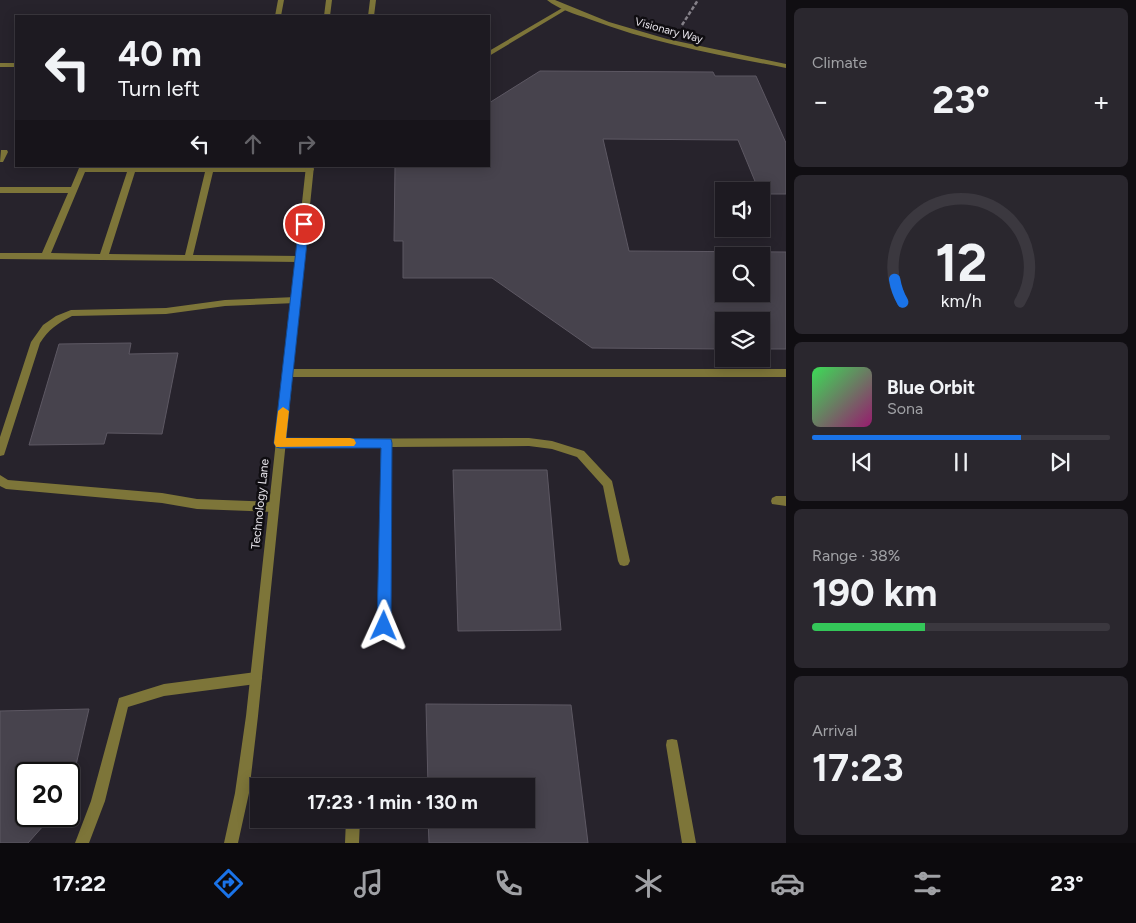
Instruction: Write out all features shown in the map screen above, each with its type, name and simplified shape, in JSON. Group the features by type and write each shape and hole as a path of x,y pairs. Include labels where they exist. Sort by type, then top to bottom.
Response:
{"street":[{"path":"278,15 281,0"},
{"path":"327,15 329,0"},
{"path":"371,15 373,0"},
{"name":"Visionary Way","path":"550,0 566,8 630,30 670,41 786,66"},
{"path":"490,53 566,8"},
{"path":"0,65 15,65"},
{"path":"0,160 4,152"},
{"path":"46,257 82,170 310,168"},
{"name":"Technology Lane","path":"231,843 242,793 256,678 310,168"},
{"path":"103,258 132,170"},
{"path":"188,258 210,170"},
{"path":"0,190 73,190"},
{"path":"0,256 300,259"},
{"path":"0,452 36,342 44,328 57,319 71,313 166,311 225,303 296,300"},
{"path":"287,373 786,373"},
{"path":"280,443 529,442 552,445 580,454 608,484 624,561"},
{"path":"384,626 386,443"},
{"path":"0,480 6,484 162,498 197,504 274,507"},
{"path":"82,843 98,801 122,702 164,690 256,678"},
{"path":"672,745 689,843"},
{"path":"352,843 353,828"}],"path":[{"path":"670,41 692,12 698,0"}],"building":[{"path":"540,71 713,72 715,76 756,76 786,143 786,194 770,194 770,182 755,182 738,140 603,139 629,251 715,252 715,302 770,302 770,252 786,252 786,349 770,349 770,312 715,312 715,349 592,348 492,278 403,278 403,241 394,241 395,167 490,167 490,102"},
{"path":"131,343 129,354 178,353 162,434 107,433 104,444 29,445 59,344"},
{"path":"453,470 547,470 561,630 458,631"},
{"path":"426,704 571,705 588,843 429,843 428,828 535,828 535,778 428,778"},
{"path":"89,709 77,762 15,762 15,827 42,827 28,843 0,843 0,711"}],"slow traffic":[{"path":"283,411 280,443 350,443"}],"route":[{"path":"304,224 280,443 386,443 384,626"}]}
